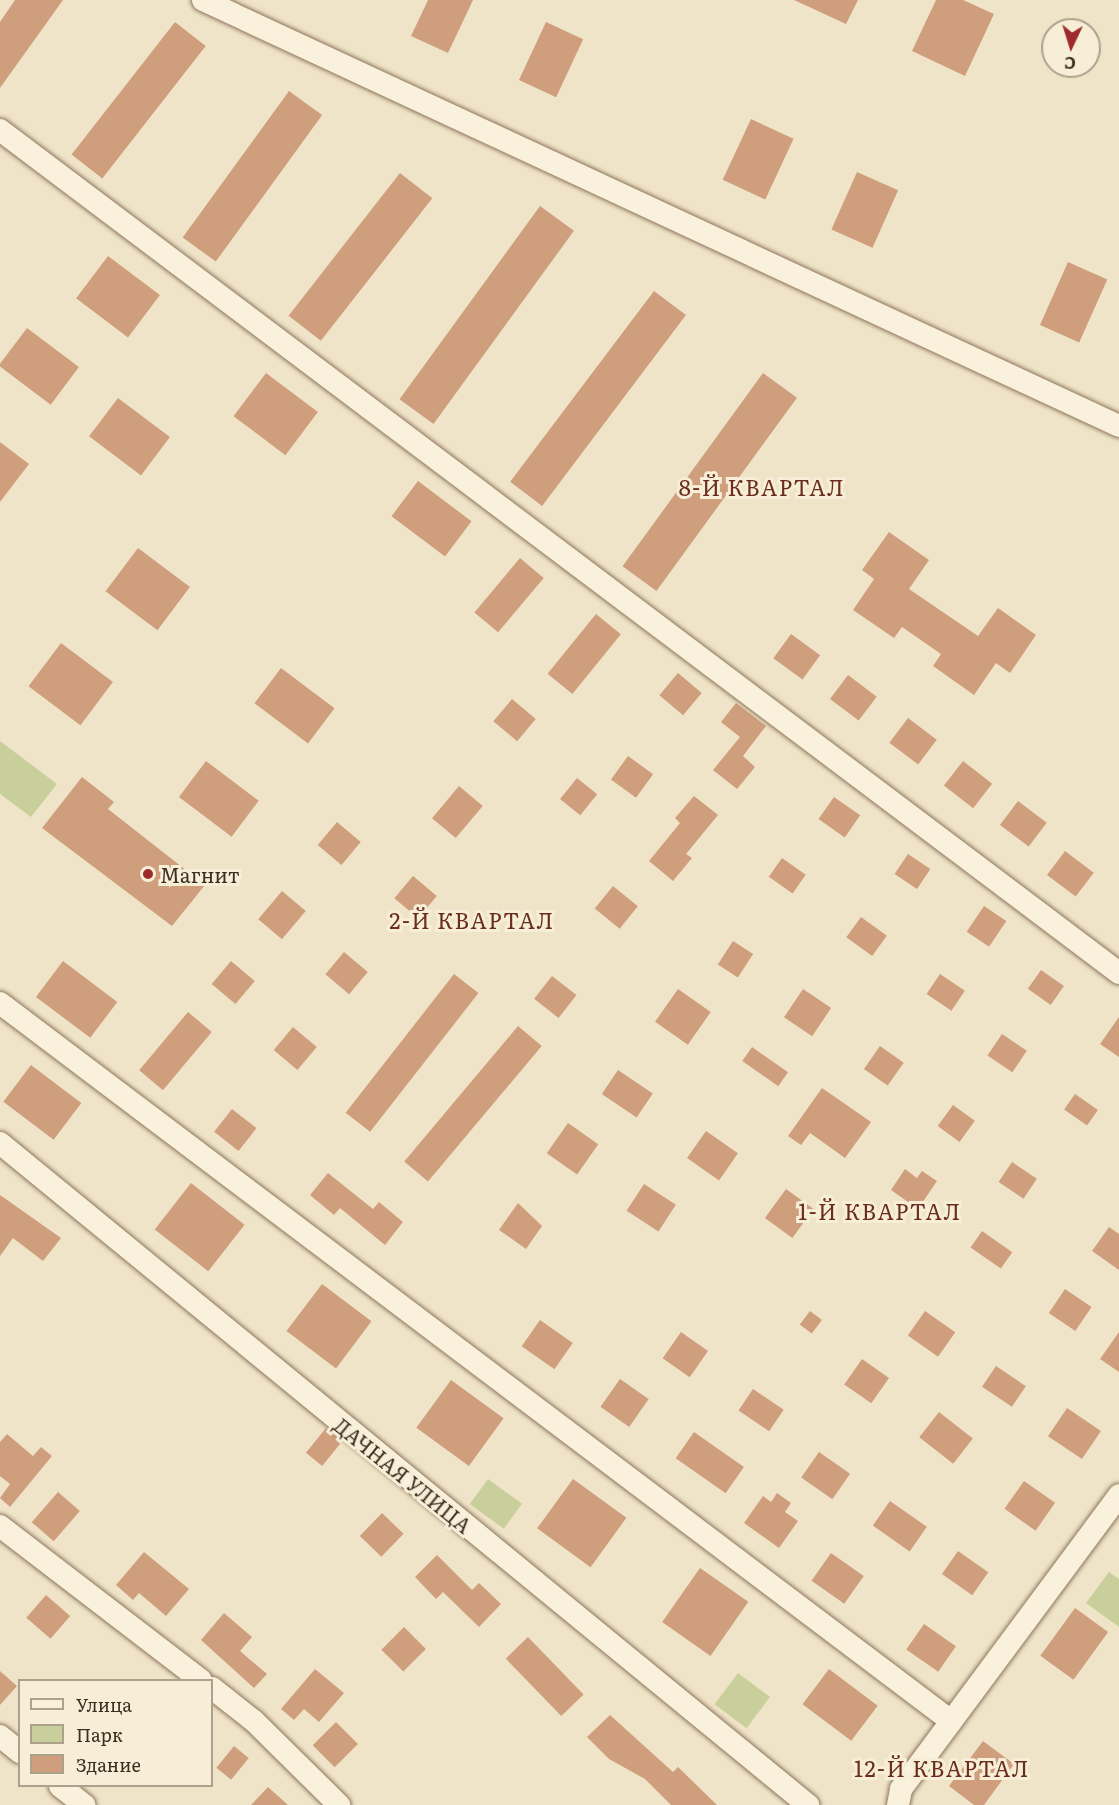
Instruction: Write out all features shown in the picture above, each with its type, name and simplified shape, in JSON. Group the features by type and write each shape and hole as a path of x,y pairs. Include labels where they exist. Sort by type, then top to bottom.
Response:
{"street":[{"path":"203,0 1119,426"},
{"path":"0,130 1119,973"},
{"path":"0,1003 951,1721"},
{"name":"ДАЧНАЯ УЛИЦА","path":"0,1143 808,1805"},
{"path":"898,1805 901,1789 1119,1495"},
{"path":"0,1526 200,1679"},
{"path":"213,1689 254,1721 339,1805"},
{"path":"0,1736 18,1750"},
{"path":"62,1787 84,1805"}],"green space":[{"path":"0,741 57,784 31,817 0,794"},
{"path":"488,1479 522,1504 504,1529 470,1504"},
{"path":"1109,1572 1119,1579 1119,1627 1086,1603"},
{"path":"738,1673 770,1697 746,1728 715,1704"}],"building":[{"path":"15,0 63,0 0,88 0,22"},
{"path":"428,0 473,0 448,53 411,36"},
{"path":"794,0 858,0 846,24"},
{"path":"936,0 963,0 994,14 965,76 912,51"},
{"path":"175,22 206,46 102,178 72,154"},
{"path":"546,22 583,39 556,97 519,80"},
{"path":"289,91 322,115 216,262 183,237"},
{"path":"751,119 794,139 765,200 723,180"},
{"path":"857,172 898,190 872,248 831,230"},
{"path":"400,173 432,198 321,341 289,316"},
{"path":"540,206 574,231 433,424 400,399"},
{"path":"108,256 160,295 128,337 76,298"},
{"path":"1068,262 1107,279 1079,343 1040,325"},
{"path":"654,291 686,315 542,506 510,482"},
{"path":"27,328 79,367 51,405 0,367"},
{"path":"266,373 318,412 285,455 234,416"},
{"path":"763,373 797,398 656,591 623,566"},
{"path":"118,398 170,437 141,475 89,436"},
{"path":"0,442 29,464 0,502"},
{"path":"418,481 472,521 445,556 392,516"},
{"path":"889,532 929,560 909,589 978,636 998,608 1036,635 1010,673 996,663 974,695 933,666 941,654 902,627 894,638 853,610 874,579 862,570"},
{"path":"138,548 190,587 157,630 106,591"},
{"path":"520,558 544,578 498,632 474,612"},
{"path":"596,614 621,634 572,694 548,674"},
{"path":"791,634 820,655 802,679 773,658"},
{"path":"61,643 113,682 80,725 29,686"},
{"path":"281,668 335,708 308,743 255,703"},
{"path":"678,673 702,693 683,715 659,695"},
{"path":"848,675 877,697 859,721 830,699"},
{"path":"512,699 536,719 517,741 493,721"},
{"path":"736,703 766,726 743,756 755,767 737,789 713,770 740,737 721,722"},
{"path":"908,718 937,740 918,764 889,743"},
{"path":"628,756 653,774 636,798 611,779"},
{"path":"206,761 259,801 232,837 179,797"},
{"path":"963,761 992,784 973,808 944,785"},
{"path":"82,777 114,802 108,809 205,885 172,926 42,828"},
{"path":"577,778 597,794 580,815 560,799"},
{"path":"459,786 483,806 456,838 432,818"},
{"path":"694,796 718,815 686,854 692,858 673,881 649,861 680,823 675,818"},
{"path":"834,797 860,815 845,837 819,819"},
{"path":"1018,801 1047,823 1029,847 1000,825"},
{"path":"337,822 361,842 341,865 318,845"},
{"path":"1065,851 1094,873 1076,897 1047,875"},
{"path":"908,854 930,869 917,889 895,874"},
{"path":"782,858 806,875 793,893 769,877"},
{"path":"413,876 437,896 418,918 394,898"},
{"path":"613,886 638,906 620,929 595,909"},
{"path":"282,891 306,911 282,939 258,919"},
{"path":"984,906 1006,921 989,947 967,932"},
{"path":"861,917 887,936 872,956 846,937"},
{"path":"733,941 753,954 738,978 718,964"},
{"path":"344,952 368,972 349,994 325,974"},
{"path":"63,961 117,1002 90,1038 36,997"},
{"path":"231,961 255,981 235,1004 212,984"},
{"path":"1041,970 1064,986 1051,1005 1028,989"},
{"path":"454,974 478,993 370,1132 346,1113"},
{"path":"940,974 965,991 951,1011 927,994"},
{"path":"552,976 576,995 559,1018 534,999"},
{"path":"678,989 711,1012 688,1045 655,1022"},
{"path":"803,989 831,1008 812,1036 784,1017"},
{"path":"188,1012 212,1032 163,1090 139,1070"},
{"path":"1119,1017 1119,1057 1100,1044"},
{"path":"518,1026 542,1046 428,1182 404,1162"},
{"path":"293,1027 317,1047 297,1070 274,1050"},
{"path":"1002,1034 1027,1051 1012,1072 987,1056"},
{"path":"880,1046 904,1063 888,1086 864,1069"},
{"path":"752,1047 788,1072 778,1086 742,1061"},
{"path":"31,1065 81,1103 54,1140 3,1102"},
{"path":"618,1070 653,1093 637,1118 602,1094"},
{"path":"822,1088 871,1122 845,1158 810,1133 801,1145 788,1136"},
{"path":"1075,1094 1098,1110 1087,1126 1064,1110"},
{"path":"953,1105 975,1121 960,1142 938,1126"},
{"path":"232,1109 256,1128 239,1151 214,1132"},
{"path":"568,1123 598,1144 577,1175 547,1153"},
{"path":"706,1131 738,1153 719,1180 687,1158"},
{"path":"1012,1162 1037,1179 1023,1199 999,1182"},
{"path":"905,1169 917,1178 922,1171 937,1181 918,1209 891,1190"},
{"path":"328,1173 373,1209 379,1202 403,1222 385,1245 340,1208 334,1215 310,1195"},
{"path":"191,1183 245,1225 208,1271 155,1229"},
{"path":"644,1184 676,1205 658,1232 627,1211"},
{"path":"786,1189 814,1209 792,1238 765,1218"},
{"path":"0,1195 61,1238 43,1261 13,1238 0,1256"},
{"path":"518,1203 542,1226 526,1249 499,1230"},
{"path":"1109,1227 1119,1234 1119,1270 1092,1251"},
{"path":"982,1231 1012,1252 1001,1269 971,1247"},
{"path":"322,1284 372,1321 336,1368 286,1331"},
{"path":"1065,1289 1092,1307 1075,1331 1049,1313"},
{"path":"810,1311 822,1320 812,1334 800,1325"},
{"path":"925,1311 955,1332 938,1357 908,1336"},
{"path":"540,1320 573,1343 554,1369 522,1346"},
{"path":"681,1332 708,1351 690,1377 663,1358"},
{"path":"1119,1332 1119,1372 1100,1359"},
{"path":"862,1359 889,1378 871,1403 844,1384"},
{"path":"996,1366 1026,1386 1012,1407 982,1387"},
{"path":"620,1379 649,1399 629,1427 600,1407"},
{"path":"451,1380 504,1418 469,1466 416,1428"},
{"path":"753,1389 784,1410 769,1431 738,1411"},
{"path":"1067,1408 1101,1431 1082,1459 1048,1436"},
{"path":"939,1412 973,1438 953,1464 919,1437"},
{"path":"326,1428 342,1441 322,1466 306,1453"},
{"path":"694,1432 744,1467 726,1493 676,1458"},
{"path":"7,1434 33,1456 41,1447 52,1456 10,1507 0,1498 10,1484 0,1476 0,1442"},
{"path":"819,1452 850,1474 832,1499 801,1477"},
{"path":"573,1479 626,1518 591,1567 537,1528"},
{"path":"1024,1481 1055,1503 1036,1531 1004,1509"},
{"path":"58,1492 80,1511 54,1541 32,1522"},
{"path":"777,1493 791,1503 785,1512 798,1521 779,1548 744,1523 763,1496 771,1502"},
{"path":"890,1501 927,1527 910,1551 873,1526"},
{"path":"382,1513 404,1534 381,1557 360,1536"},
{"path":"958,1551 988,1572 972,1595 942,1574"},
{"path":"144,1552 189,1589 166,1616 139,1593 133,1600 116,1585"},
{"path":"831,1553 864,1576 844,1604 811,1581"},
{"path":"437,1555 472,1590 479,1583 501,1604 479,1627 443,1592 436,1599 415,1577"},
{"path":"700,1568 748,1602 710,1656 662,1622"},
{"path":"46,1595 70,1616 50,1639 26,1618"},
{"path":"1075,1608 1108,1632 1073,1680 1040,1656"},
{"path":"224,1613 252,1637 240,1651 267,1674 254,1688 201,1640"},
{"path":"924,1624 956,1646 938,1672 906,1649"},
{"path":"404,1627 426,1649 403,1672 381,1650"},
{"path":"528,1637 584,1695 561,1716 506,1659"},
{"path":"315,1669 344,1693 319,1722 304,1709 294,1720 281,1709"},
{"path":"829,1669 878,1706 851,1741 803,1704"},
{"path":"0,1671 17,1686 0,1705"},
{"path":"610,1715 673,1772 678,1767 717,1805 671,1805 645,1779 609,1759 587,1737"},
{"path":"336,1722 358,1744 335,1767 313,1745"},
{"path":"983,1741 1014,1764 984,1805 974,1805 949,1786"},
{"path":"234,1746 249,1758 231,1780 216,1768"},
{"path":"268,1787 288,1805 251,1805"}],"place":[{"name":"Магнит","path":"148,874"}],"district":[{"name":"8-Й КВАРТАЛ","path":"762,487"},
{"name":"2-Й КВАРТАЛ","path":"472,920"},
{"name":"1-Й КВАРТАЛ","path":"880,1211"},
{"name":"12-Й КВАРТАЛ","path":"942,1768"}]}
